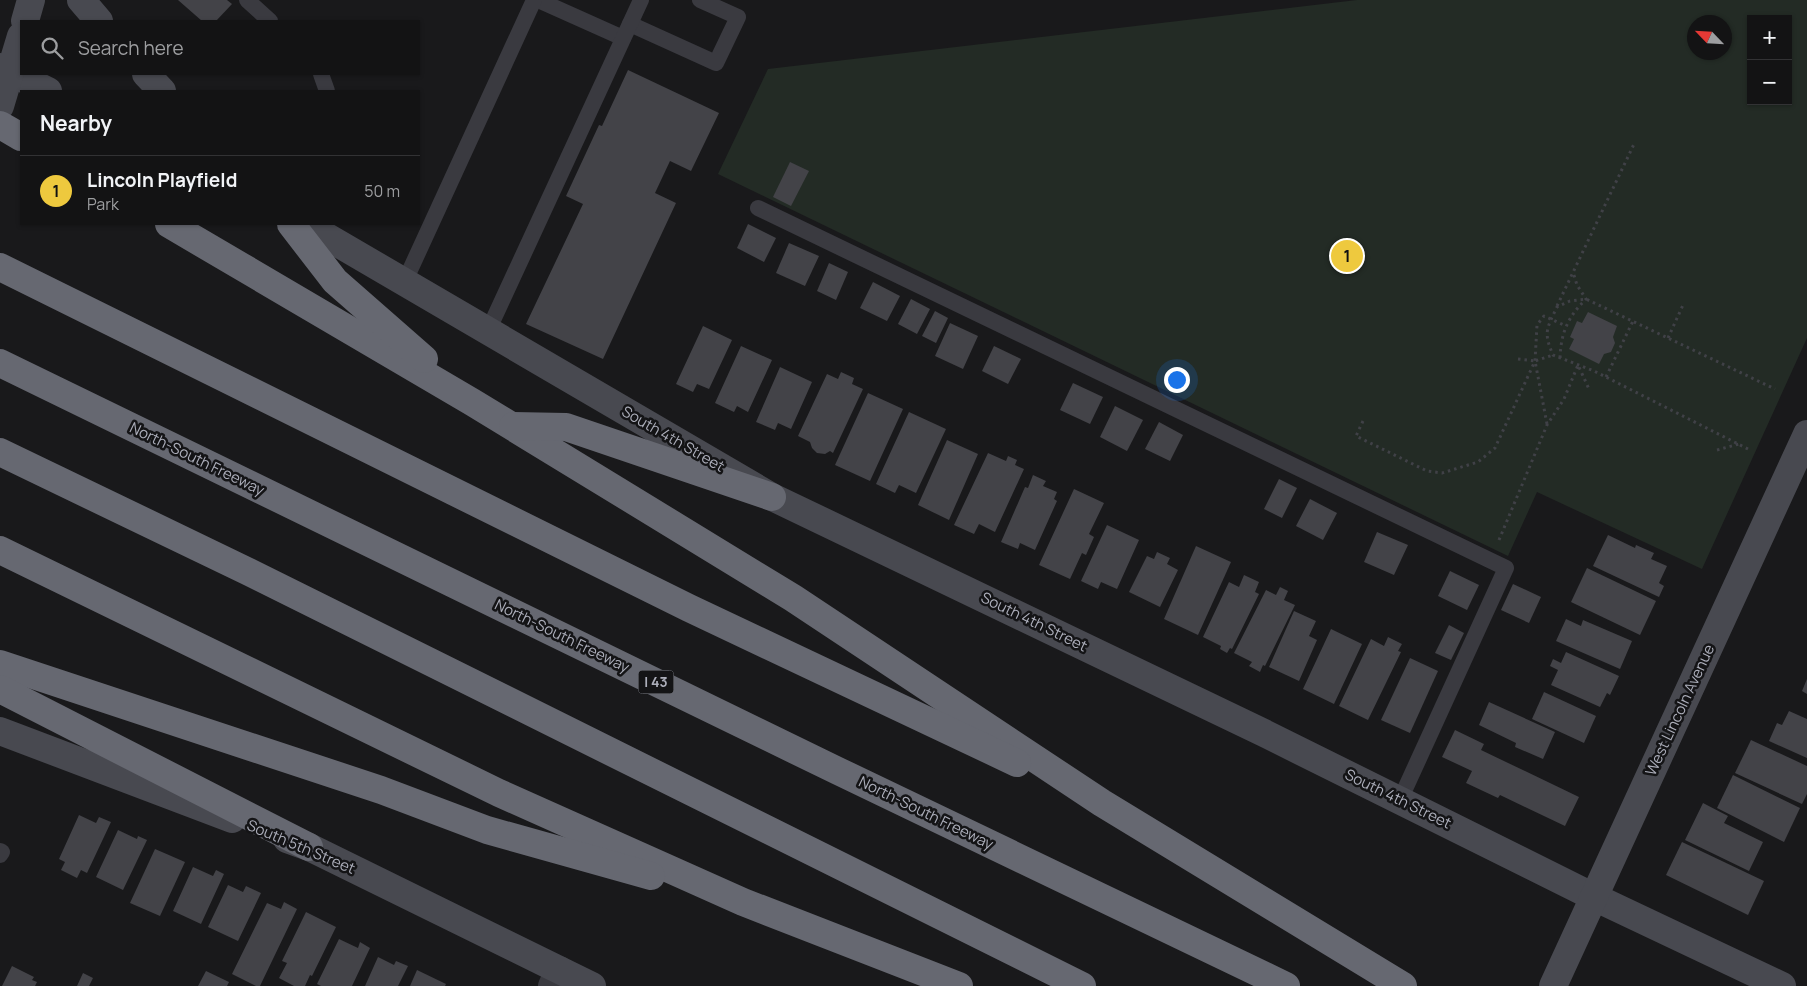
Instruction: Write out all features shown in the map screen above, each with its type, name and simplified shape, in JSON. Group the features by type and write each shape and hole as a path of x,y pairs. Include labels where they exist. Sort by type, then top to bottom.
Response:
{"highway":[{"path":"0,125 20,136"},
{"path":"171,225 472,402 793,598 1102,803 1404,986"},
{"path":"307,225 335,281 472,402"},
{"path":"0,267 689,608 1102,803"},
{"name":"North-South Freeway","path":"0,363 838,771 1286,986"},
{"path":"512,426 566,426 772,497"},
{"path":"0,452 258,576 1082,986"},
{"path":"0,550 499,793 744,902 959,986"},
{"path":"0,664 381,790 487,830 744,902"},
{"path":"0,689 309,847"}],"street":[{"path":"25,20 31,0"},
{"path":"81,0 98,20"},
{"path":"0,106 6,70 20,38"},
{"path":"6,70 46,90"},
{"path":"147,75 161,90"},
{"name":"South 4th Street","path":"307,225 772,497 1266,734 1594,897 1782,986"},
{"name":"West Lincoln Avenue","path":"1555,982 1807,434"},
{"name":"South 5th Street","path":"0,731 309,847 555,978 592,986"}],"lane":[{"path":"246,0 269,20"},
{"path":"405,282 534,0"},
{"path":"538,0 716,63 738,17 700,0"},
{"path":"488,330 641,0"},
{"path":"321,75 327,90"},
{"path":"758,208 1506,568 1400,800"},
{"path":"0,851 2,852 0,855"}],"path":[{"path":"1553,355 1547,341 1546,330 1635,142"},
{"path":"1573,272 1577,285 1586,299 1775,390"},
{"path":"1557,307 1570,301 1586,299"},
{"path":"1560,358 1560,341 1566,326 1574,310 1586,299"},
{"path":"1668,338 1683,305"},
{"path":"1547,425 1535,361 1538,325 1544,316 1566,326"},
{"path":"1606,378 1633,321"},
{"path":"1518,359 1535,361 1553,355 1606,378 1748,449"},
{"path":"1363,421 1356,436 1427,470 1442,473 1478,462 1495,448 1535,361"},
{"path":"1491,561 1547,425 1564,399 1578,365"},
{"path":"1578,365 1589,389"},
{"path":"1717,450 1740,444"}],"shaded area":[{"path":"1357,0 1807,0 1807,338 1702,569 1537,492 1508,556 718,174 768,69"}],"building":[{"path":"178,0 227,0 232,4 217,20 201,20"},
{"path":"628,70 719,113 691,171 670,161 655,193 676,203 603,359 526,324 583,204 566,196 599,125 602,126"},
{"path":"790,162 809,171 791,206 773,197"},
{"path":"748,224 776,238 764,262 737,248"},
{"path":"789,243 819,256 805,286 776,273"},
{"path":"829,263 848,272 836,300 817,291"},
{"path":"873,282 900,296 887,321 860,308"},
{"path":"911,299 930,309 917,334 898,324"},
{"path":"935,311 948,318 936,343 922,336"},
{"path":"1588,312 1617,326 1613,337 1615,343 1611,352 1604,354 1599,364 1569,349 1574,339 1570,337 1577,321 1582,323"},
{"path":"950,323 978,336 963,369 935,356"},
{"path":"703,326 732,340 709,389 697,384 693,392 676,384"},
{"path":"741,346 772,360 748,412 737,406 734,412 715,403"},
{"path":"994,346 1021,359 1008,384 982,371"},
{"path":"780,367 812,382 791,429 778,423 775,430 756,422"},
{"path":"841,372 854,378 852,384 863,389 833,453 830,451 825,454 817,453 812,448 810,442 798,436 827,374 838,379"},
{"path":"1073,383 1103,397 1090,424 1060,410"},
{"path":"868,393 903,409 870,481 835,465"},
{"path":"1115,406 1143,420 1127,451 1100,437"},
{"path":"909,412 946,429 916,493 899,485 895,493 876,484"},
{"path":"1159,422 1183,435 1170,461 1145,449"},
{"path":"947,440 978,454 949,520 918,505"},
{"path":"988,453 1006,461 1008,456 1017,460 1015,465 1024,469 995,532 979,524 974,534 954,525"},
{"path":"1033,475 1046,481 1043,486 1057,492 1054,499 1057,501 1035,550 1020,543 1018,549 1001,542 1025,487 1028,488"},
{"path":"1279,479 1297,488 1282,518 1264,509"},
{"path":"1074,489 1104,503 1089,534 1094,537 1086,555 1082,553 1070,579 1039,565"},
{"path":"1310,499 1337,513 1323,540 1296,526"},
{"path":"1107,525 1139,540 1117,589 1101,582 1098,589 1081,581"},
{"path":"1377,532 1408,545 1394,575 1364,562"},
{"path":"1608,535 1635,548 1636,545 1654,553 1651,559 1667,566 1659,583 1664,586 1659,597 1593,566"},
{"path":"1196,546 1231,562 1198,635 1164,619"},
{"path":"1157,552 1170,558 1167,564 1178,570 1160,607 1129,592 1147,556 1154,559"},
{"path":"1587,568 1656,601 1640,635 1571,602"},
{"path":"1450,571 1479,585 1467,610 1438,596"},
{"path":"1244,575 1259,582 1255,592 1259,594 1232,649 1230,648 1227,653 1220,649 1221,646 1203,637 1229,582 1239,587"},
{"path":"1513,584 1541,597 1529,623 1501,610"},
{"path":"1280,587 1288,591 1284,600 1295,605 1265,666 1263,665 1260,672 1249,666 1252,662 1234,653 1266,590 1276,595"},
{"path":"1294,611 1316,621 1309,636 1317,640 1299,681 1269,667"},
{"path":"1566,619 1581,626 1583,620 1632,641 1620,669 1556,641"},
{"path":"1449,625 1464,633 1451,660 1435,653"},
{"path":"1331,629 1362,644 1334,704 1303,689"},
{"path":"1388,637 1402,644 1398,651 1401,652 1368,720 1339,706 1371,639 1384,646"},
{"path":"1566,652 1619,676 1610,695 1607,693 1600,707 1551,685 1558,670 1550,666 1553,659 1561,663"},
{"path":"1410,658 1438,671 1410,733 1381,720"},
{"path":"1807,679 1807,694 1802,691"},
{"path":"1544,692 1596,716 1584,743 1532,719"},
{"path":"1489,702 1555,732 1543,759 1515,747 1516,743 1479,725"},
{"path":"1789,711 1807,719 1807,758 1769,741 1777,723 1782,725"},
{"path":"1455,730 1484,744 1481,750 1579,797 1565,826 1500,795 1498,798 1466,783 1472,771 1442,757"},
{"path":"1751,740 1807,766 1807,794 1802,804 1735,773"},
{"path":"1733,775 1800,808 1784,842 1717,808"},
{"path":"1703,803 1728,816 1724,823 1763,842 1749,871 1685,840"},
{"path":"79,815 96,823 99,817 111,822 87,873 81,870 77,878 61,870 65,862 59,859"},
{"path":"118,830 137,839 138,836 147,840 123,890 96,877"},
{"path":"1682,842 1764,881 1748,915 1666,875"},
{"path":"155,849 185,862 160,916 130,903"},
{"path":"193,867 213,876 216,870 224,874 201,924 173,911"},
{"path":"228,885 243,892 246,886 261,893 238,941 208,927"},
{"path":"284,902 297,909 260,986 256,986 232,974 267,903 281,909"},
{"path":"306,912 336,927 312,976 310,975 305,986 294,986 279,978 287,963 282,961"},
{"path":"339,939 358,948 360,942 370,948 352,986 321,986 317,984"},
{"path":"378,957 394,965 396,961 408,966 398,986 365,986"},
{"path":"12,966 34,977 32,980 37,982 35,986 2,986"},
{"path":"417,970 446,984 445,986 410,986"},
{"path":"206,971 229,982 227,986 198,986"},
{"path":"83,973 93,978 89,986 77,986"}],"place":[{"name":"Lincoln Playfield","path":"1347,256"}]}
